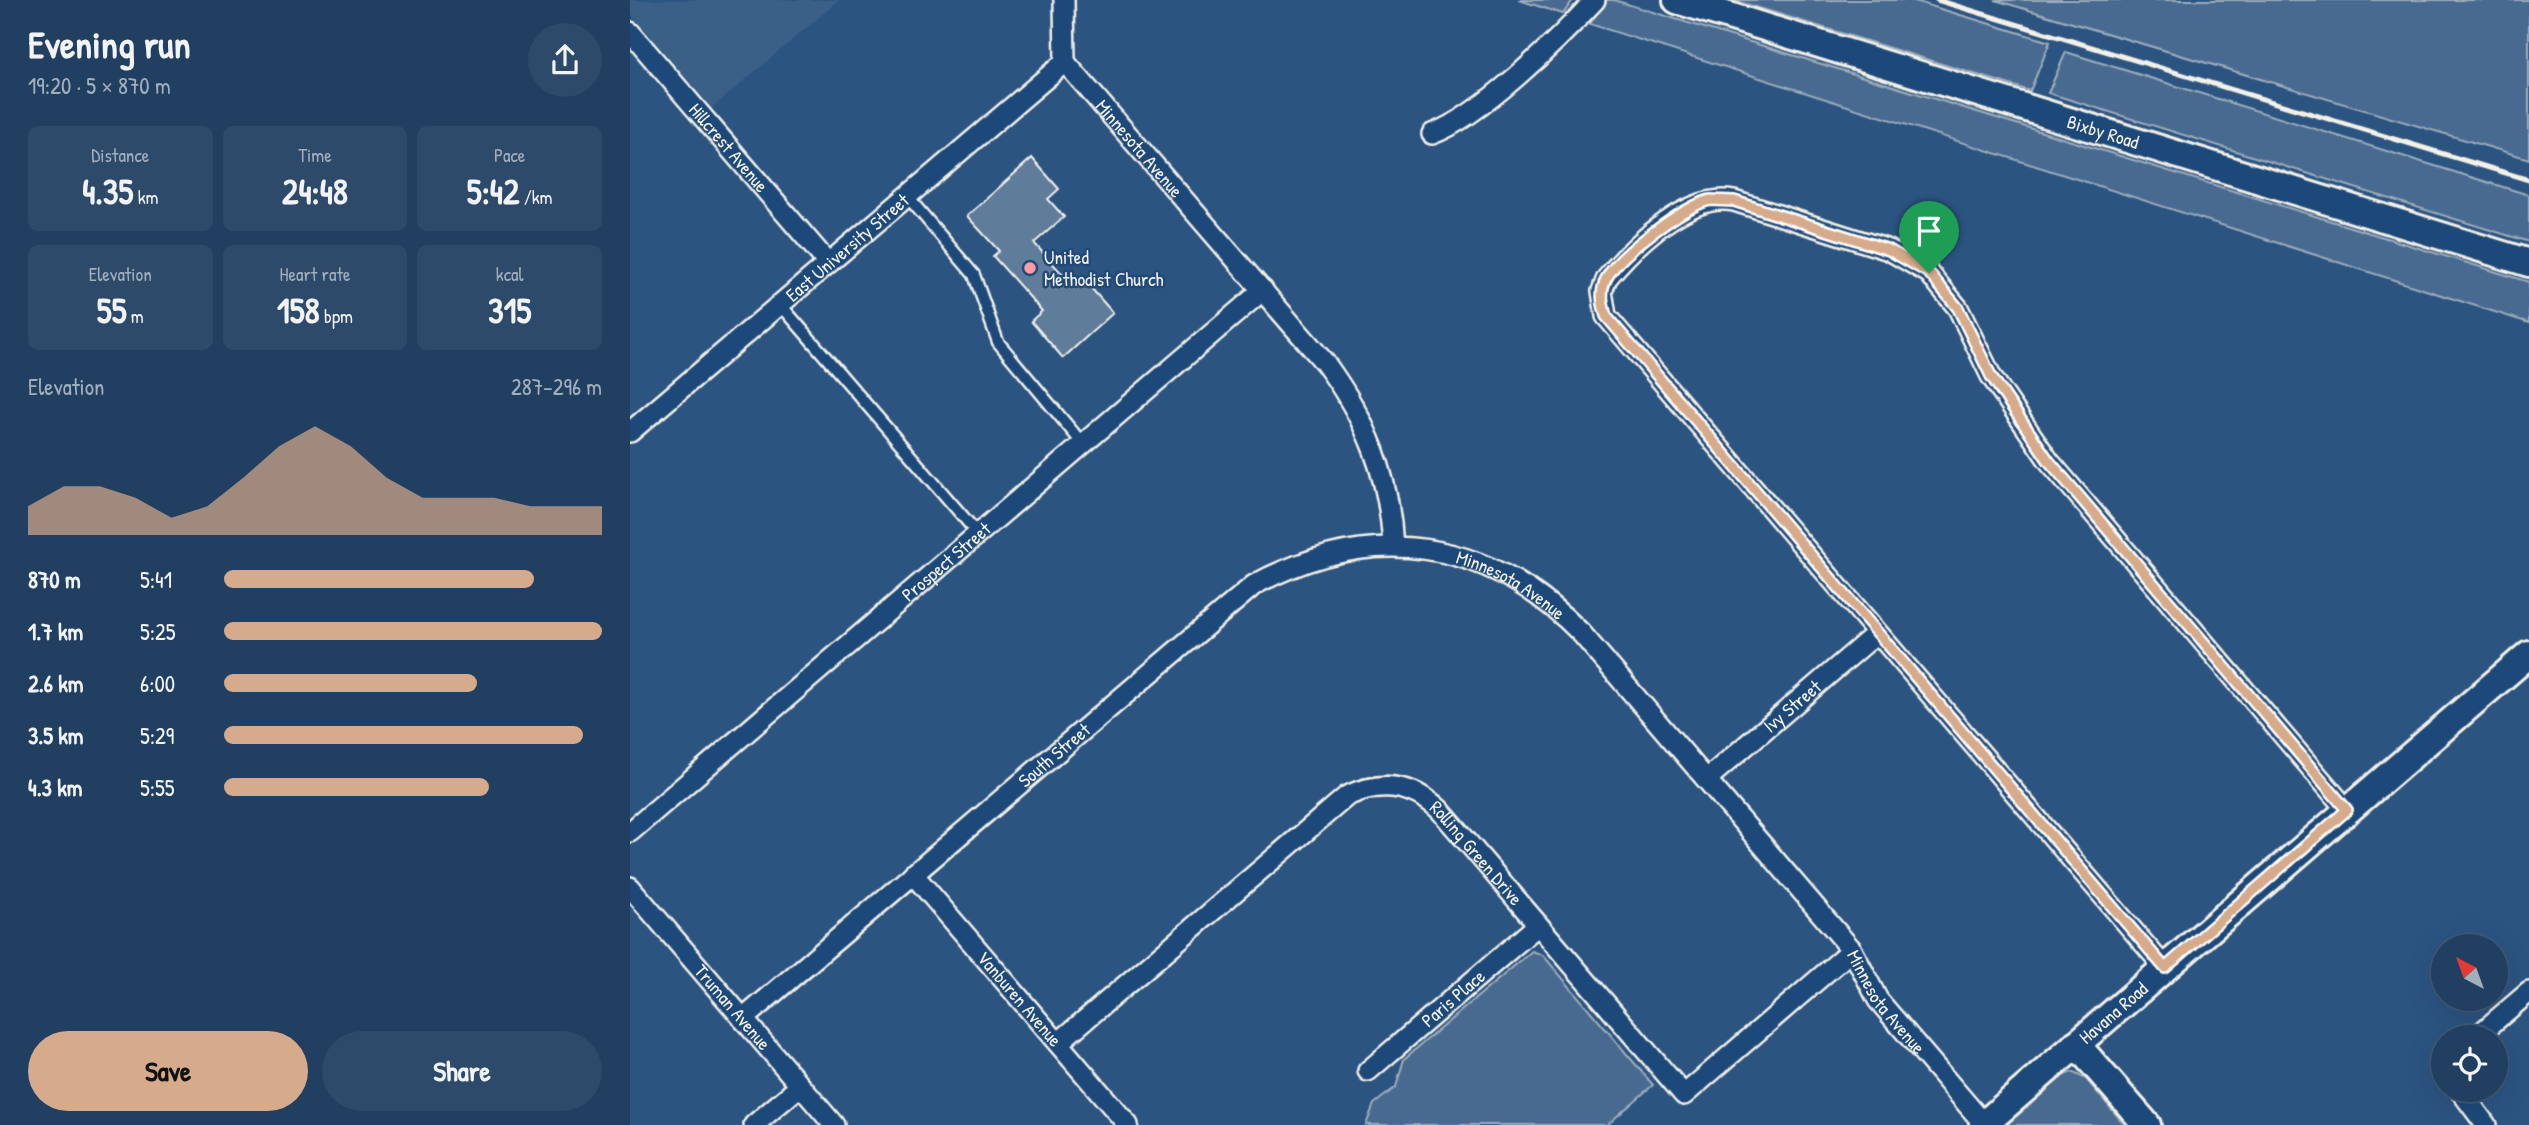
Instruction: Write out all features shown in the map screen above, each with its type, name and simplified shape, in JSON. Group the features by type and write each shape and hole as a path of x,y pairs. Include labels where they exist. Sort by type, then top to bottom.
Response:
{"main road":[{"name":"Bixby Road","path":"1677,0 2529,262"},
{"name":"Havana Road","path":"1983,1124 2529,654"},
{"path":"2076,1044 2147,1125"}],"street":[{"path":"1064,0 1065,62"},
{"path":"1432,134 1466,118 1570,27 1595,0"},
{"name":"Hillcrest Avenue","path":"630,32 827,262"},
{"name":"East University Street","path":"630,432 1065,62"},
{"name":"Minnesota Avenue","path":"1065,62 1263,290 1348,393 1366,426 1387,489 1393,546 1419,548 1469,559 1531,589 1582,634 1852,950 1878,1000 1983,1124"},
{"path":"2165,968 1606,316 1602,291 1607,278 1678,213 1693,204 1710,200 1734,201 1889,250 1929,273 1958,308 1991,376 2049,461 2347,810"},
{"name":"Prospect Street","path":"630,832 1263,290"},
{"name":"South Street","path":"743,1019 1254,585 1316,556 1350,549 1393,546"},
{"name":"Ivy Street","path":"1707,779 1877,633"},
{"name":"Rolling Green Drive","path":"1058,1043 1347,796 1363,789 1397,786 1429,800 1684,1095 1852,950"},
{"name":"Vanburen Avenue","path":"913,874 1128,1125"},
{"name":"Truman Avenue","path":"630,887 834,1125"},
{"name":"Paris Place","path":"1368,1071 1538,925"},
{"path":"2490,1025 2529,992"},
{"path":"754,1125 800,1086"},
{"path":"2469,1102 2486,1125"}],"lane":[{"path":"907,195 974,275 998,342 1083,444"},
{"path":"780,304 978,534"}],"shaded area":[{"path":"630,0 839,0 712,108 630,12"},
{"path":"1519,0 1573,0 1563,14"},
{"path":"1605,0 1614,0 2529,282 2529,323 1590,24"},
{"path":"1733,0 1911,0 2050,42 2030,91"},
{"path":"1995,0 2529,0 2529,159"},
{"path":"2066,52 2529,195 2529,242 2048,93"},
{"path":"1532,951 1543,955 1653,1085 1607,1125 1366,1125 1374,1104 1396,1087 1404,1059"},
{"path":"2072,1072 2086,1079 2125,1125 2004,1125 2060,1077"}],"building":[{"name":"United Methodist Church","path":"1032,158 1059,189 1048,199 1064,217 1034,243 1075,288 1084,280 1113,313 1063,358 1031,321 1042,311 993,256 999,251 967,216"}],"railway":[{"path":"1937,0 2529,180"}],"place":[{"name":"United Methodist Church","path":"1030,268"}],"route":[{"path":"1727,199 1889,250 1929,273 1945,289 1958,308 1991,376 2024,429 2347,810 2165,968 1611,324 1602,304 1602,291 1607,278 1616,267 1678,213 1693,204 1710,200 1727,199"}]}
